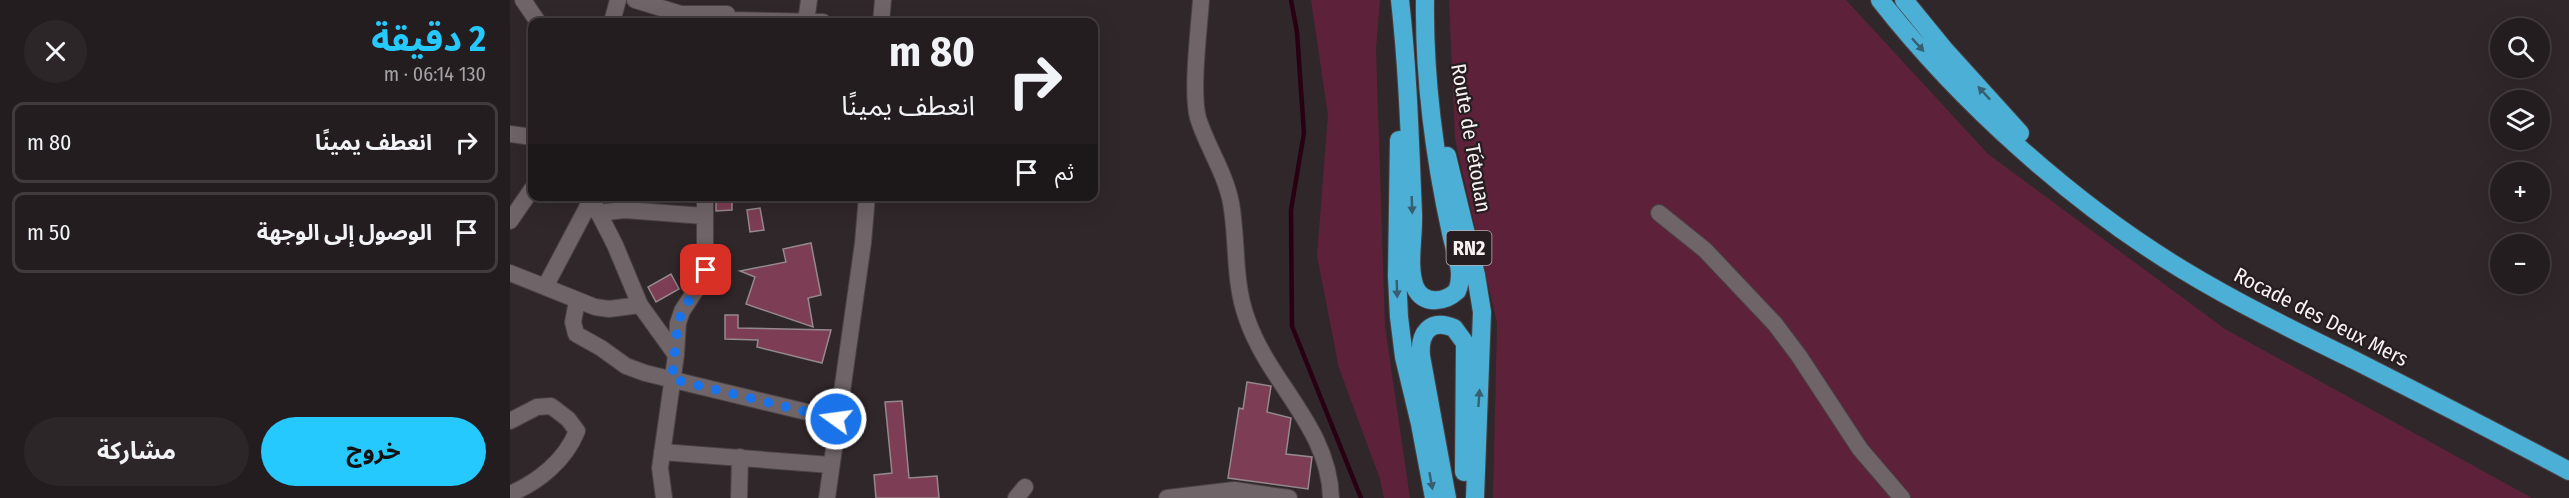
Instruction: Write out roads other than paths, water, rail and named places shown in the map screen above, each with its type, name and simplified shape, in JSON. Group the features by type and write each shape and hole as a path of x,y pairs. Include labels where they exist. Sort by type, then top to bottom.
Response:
{"highway":[{"path":"1398,0 1409,109 1413,224 1412,272 1416,289 1420,295 1432,301 1439,301 1457,291 1460,273 1438,175 1429,115 1426,70 1427,0"},
{"path":"1398,0 1397,295 1404,357 1434,498"},
{"name":"Route de Tétouan","path":"1427,0 1443,136 1478,284 1482,312 1475,498"},
{"name":"Rocade des Deux Mers","path":"1880,0 1933,62 1981,111 2064,184 2135,238 2181,269 2238,302 2569,471"},
{"name":"Rocade des Deux Mers","path":"1904,0 1944,49 2064,184"},
{"path":"1447,498 1420,345 1425,332 1442,325 1454,328 1465,343 1465,498"}],"street":[{"path":"524,0 535,18"},
{"path":"613,18 618,0"},
{"path":"635,0 681,14 728,14 770,18"},
{"path":"809,0 811,18"},
{"path":"881,18 883,0"},
{"path":"1201,0 1196,103 1202,129 1225,179 1231,202 1238,290 1247,320 1265,358 1306,418 1318,442 1326,464 1331,498"},
{"path":"510,134 528,136"},
{"path":"510,221 528,195"},
{"path":"592,201 625,210 704,216"},
{"path":"545,287 592,201"},
{"path":"592,201 615,245 640,305 676,355"},
{"path":"664,498 660,468 676,355 678,323 682,311 705,276 705,201"},
{"path":"827,498 866,201"},
{"path":"1659,213 1705,250 1774,324 1799,356 1860,449 1902,498"},
{"path":"510,273 577,301 609,309 640,305"},
{"path":"577,301 573,322 576,334 626,366 645,373 836,419"},
{"path":"510,422 537,407 551,406 568,419 577,431 555,464 524,488 510,494"},
{"path":"662,452 831,465"},
{"path":"739,498 740,457"},
{"path":"1167,498 1234,490 1288,498"}],"waterway":[{"path":"1291,0 1297,32 1304,133 1291,210 1292,326 1361,498"}]}
